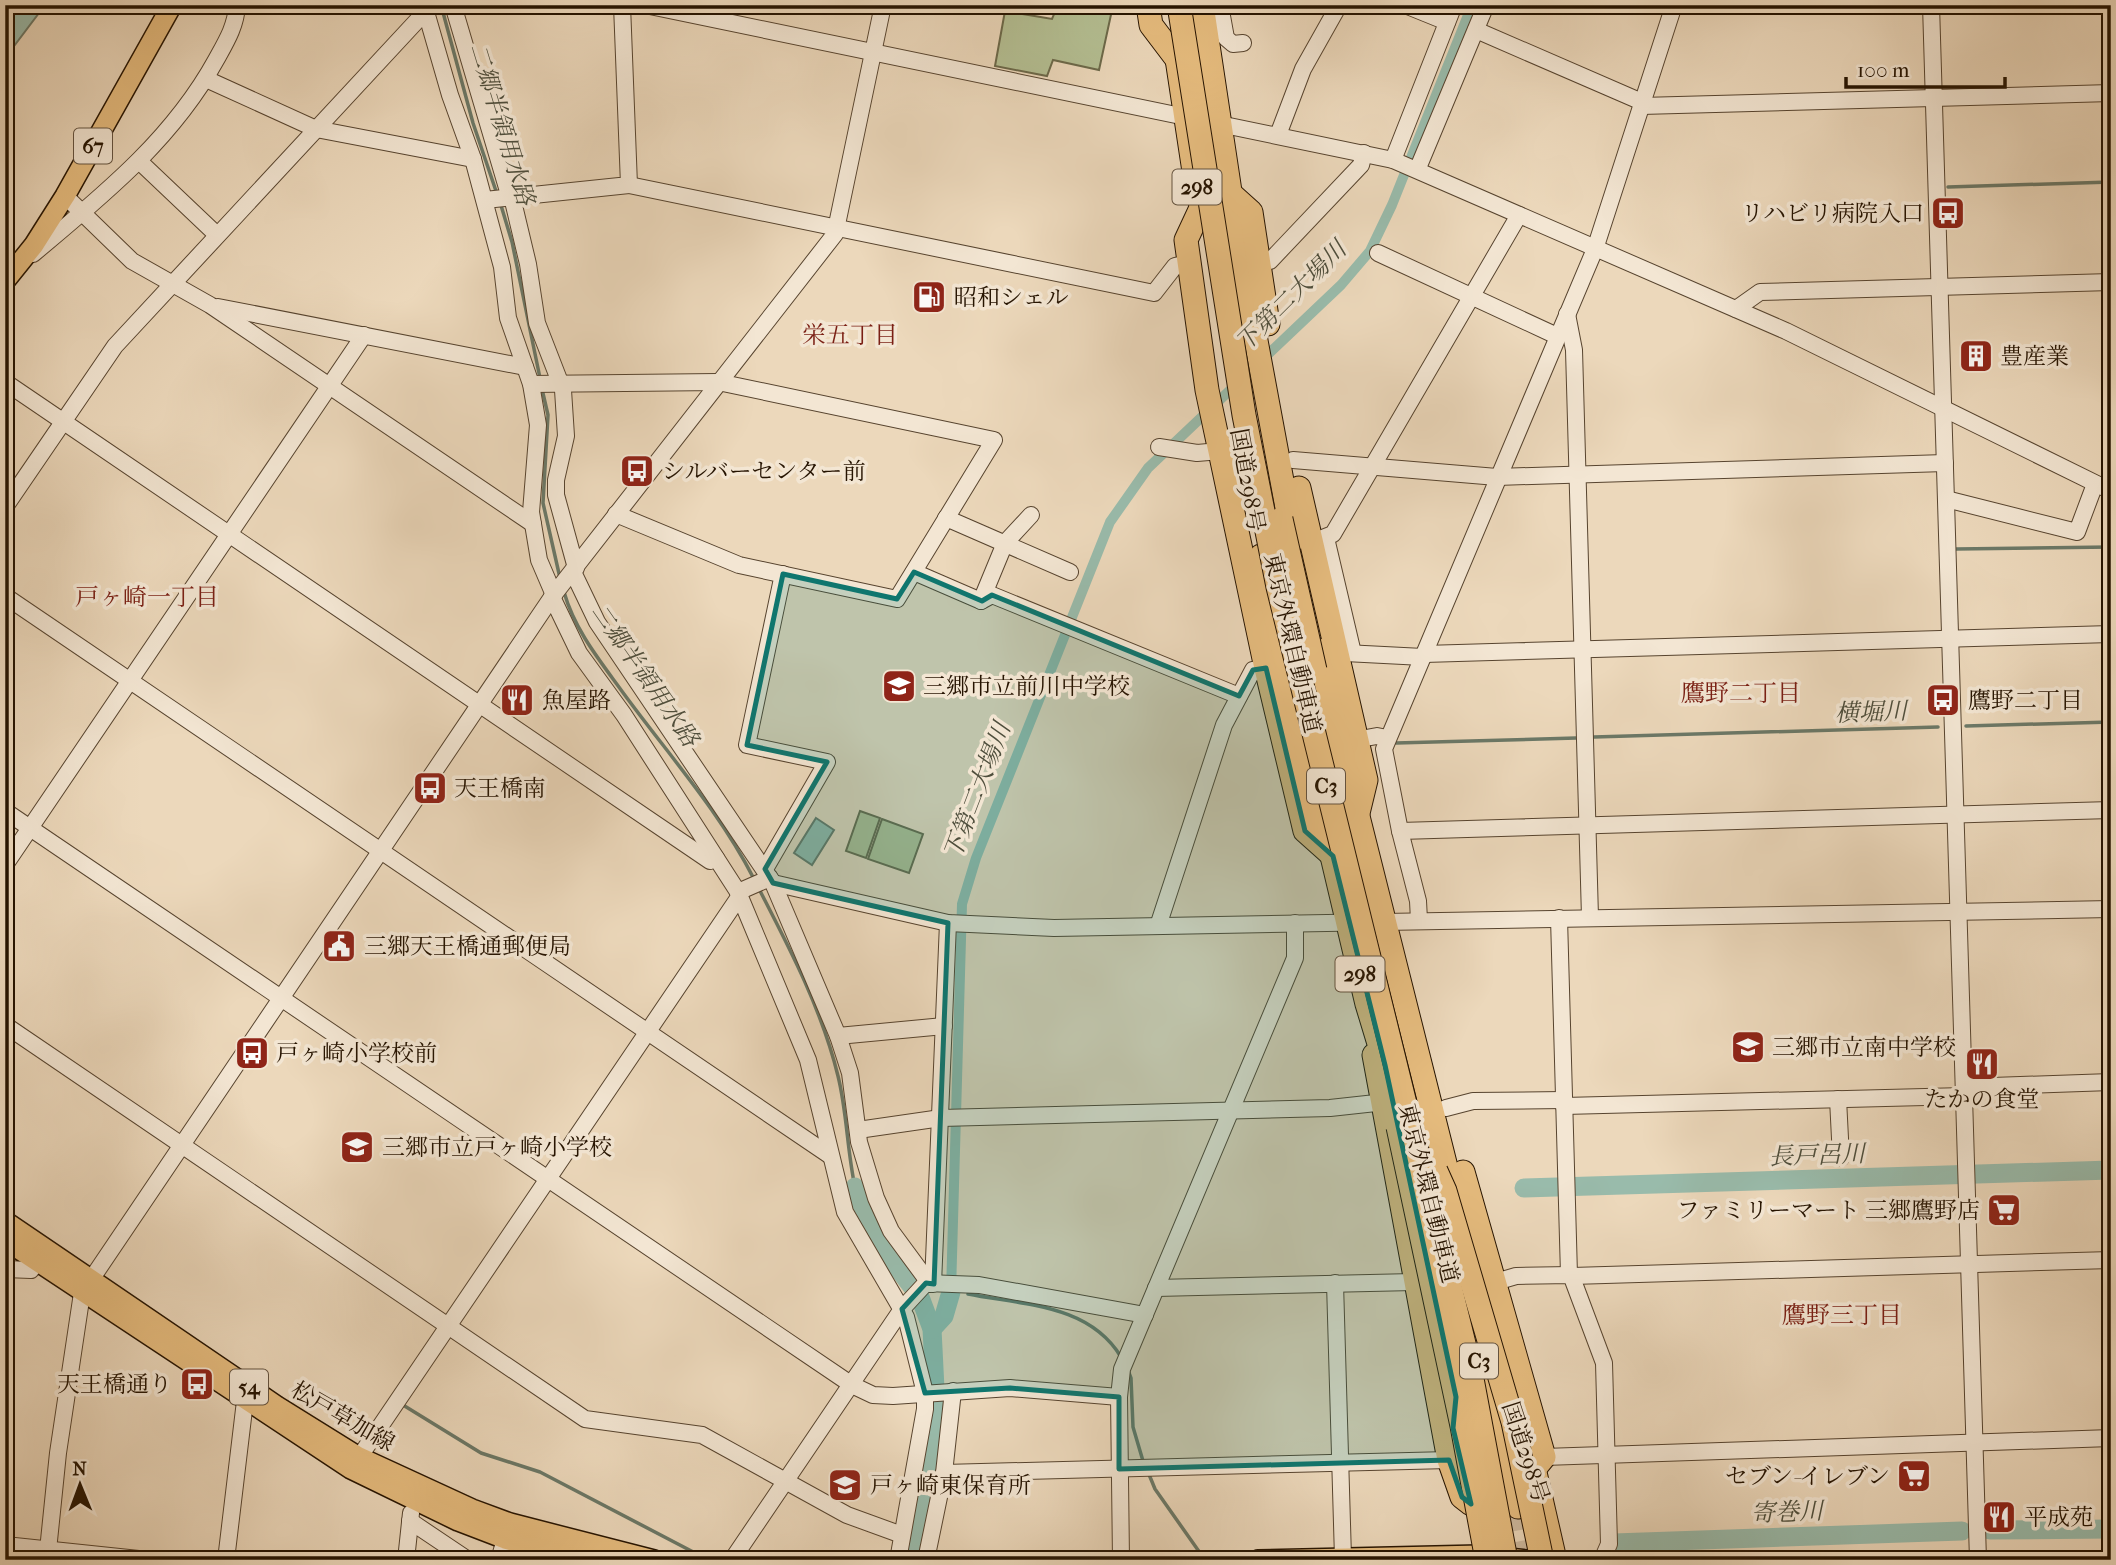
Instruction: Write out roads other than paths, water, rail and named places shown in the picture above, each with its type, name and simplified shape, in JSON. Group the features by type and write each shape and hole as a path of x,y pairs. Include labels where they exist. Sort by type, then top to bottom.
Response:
{"highway":[{"path":"1148,5 1151,26 1177,58"},
{"name":"国道298号","path":"1169,5 1200,210 1267,591 1339,859 1347,920 1367,1004 1422,1183 1459,1357 1453,1428 1479,1507"},
{"name":"東京外環自動車道","path":"1179,5 1244,415 1278,587 1339,859 1423,1167 1471,1368 1506,1560"},
{"name":"国道298号","path":"1208,8 1220,124 1231,194 1258,350 1276,407 1302,590 1357,816 1448,1167 1518,1507"},
{"name":"東京外環自動車道","path":"1208,8 1259,410 1291,569 1480,1366 1517,1560"},
{"path":"1231,194 1251,212 1260,263 1276,407 1318,540 1344,653 1355,740 1366,780 1357,816"},
{"path":"1200,210 1186,240 1208,390 1220,451 1304,831 1339,859 1482,1558"},
{"path":"1403,993 1417,1006 1540,1462"},
{"name":"298","path":"1367,1004 1368,1031 1385,1102 1414,1282 1449,1460 1462,1497 1479,1507 1482,1558"},
{"path":"1433,1165 1445,1191 1497,1365 1542,1560"},
{"name":"国道298号","path":"1484,1350 1540,1462 1555,1560"}],"main road":[{"name":"67","path":"12,274 65,196 172,5"},
{"name":"松戸草加線","path":"5,1221 86,1285 245,1401 355,1463 472,1509 507,1531 654,1560"},
{"name":"松戸草加線","path":"5,1240 37,1262 86,1285 276,1406 412,1500 507,1531 580,1560"},
{"path":"1258,1560 1527,1560"}],"street":[{"path":"12,274 156,146 206,79 232,30 237,5"},
{"path":"453,5 528,264 537,323 544,348 561,385 566,436 556,480 556,495 573,572 597,622 768,878 838,1036 850,1073 866,1169 891,1231 932,1284"},
{"path":"622,5 629,185"},
{"path":"645,5 1364,153 1418,168 1595,249 1736,309 2111,491"},
{"path":"47,1555 58,1453 86,1285 554,594 838,228 883,5"},
{"path":"1278,135 1303,69 1339,5"},
{"path":"1405,5 1447,22"},
{"path":"1393,160 1454,5"},
{"path":"1418,168 1486,5"},
{"path":"1419,920 1418,901 1384,755 1387,738 1595,249 1674,5"},
{"path":"1931,5 1978,1560"},
{"path":"5,507 115,345 425,8"},
{"path":"425,8 485,200 502,267 508,317 531,384 538,425 530,490 539,560 579,653 624,715 740,893 808,1060 845,1212 902,1309 925,1393 925,1409 898,1560"},
{"path":"1208,8 1226,38 1233,44 1243,43"},
{"path":"1476,30 1641,104 2111,93"},
{"path":"206,79 316,129 473,159"},
{"path":"1260,263 1270,261 1361,165 1364,153"},
{"path":"139,161 217,235"},
{"path":"485,200 629,185 1154,293 1175,266 1188,263"},
{"path":"65,196 132,261 210,305 533,524"},
{"path":"1318,540 1333,534 1519,215"},
{"path":"1378,253 1557,336"},
{"path":"1736,309 1760,292 2111,282"},
{"path":"210,305 525,367"},
{"path":"1567,314 1574,349 1590,917"},
{"path":"5,865 363,335"},
{"path":"5,382 710,861 716,858"},
{"path":"531,384 718,382 993,440 897,598 739,565 616,514"},
{"path":"1159,447 1185,451 1220,451"},
{"path":"1293,460 1497,477 1945,463"},
{"path":"1946,499 2030,518 2077,533 2095,484"},
{"path":"981,601 1005,543 1031,515"},
{"path":"946,518 1070,572"},
{"path":"914,572 981,601"},
{"path":"355,1463 740,893 768,878 827,762 747,745 783,574"},
{"path":"981,601 992,595 1079,633 1239,696"},
{"path":"5,596 830,1155"},
{"path":"1344,653 1423,656 2111,634"},
{"path":"1158,926 1224,725 1253,670 1266,667"},
{"path":"1355,740 1377,736 1387,738"},
{"path":"1400,831 2111,810"},
{"path":"5,811 852,1385 873,1395 1010,1388 1119,1397"},
{"path":"768,878 948,922 1054,928 1347,920 1384,922 2111,909"},
{"path":"1559,918 1570,1276 1604,1363 1609,1544 1602,1560"},
{"path":"932,1284 942,1118 948,922"},
{"path":"1121,1560 1119,1397 1125,1362 1295,958 1295,923"},
{"path":"5,1025 585,1419 702,1435 848,1515 902,1535"},
{"path":"838,1036 944,1026"},
{"path":"1446,1108 1473,1101 1564,1103 1838,1099 2111,1083"},
{"path":"1838,1099 1840,1158"},
{"path":"858,1130 942,1118 1330,1108 1385,1102"},
{"path":"1492,1283 1516,1276 2111,1260"},
{"path":"5,1269 31,1270 37,1262"},
{"path":"1156,1288 1414,1282"},
{"path":"1335,1283 1343,1558"},
{"path":"732,1560 902,1309 932,1284 962,1285 1146,1315"},
{"path":"926,1560 944,1473 952,1391"},
{"path":"226,1560 245,1401"},
{"path":"1540,1462 1606,1454 2111,1438"},
{"path":"944,1473 1449,1460"},
{"path":"406,1560 412,1500"},
{"path":"410,1521 468,1560"},
{"path":"499,1560 507,1531"},
{"path":"5,1545 47,1555 148,1560"}],"waterway":[{"name":"二郷半領用水路","path":"441,5 473,123 497,194"},
{"name":"下第二大場川","path":"951,1292 962,904 976,858 1110,522 1148,468 1341,285 1370,251 1392,205 1472,5"},
{"path":"1948,187 2111,182"},
{"name":"二郷半領用水路","path":"500,202 512,242 540,378"},
{"name":"二郷半領用水路","path":"542,389 548,415 543,503 560,578"},
{"path":"1956,549 2111,547"},
{"name":"二郷半領用水路","path":"564,592 575,620 590,646 710,807 754,879"},
{"name":"横堀川","path":"1966,726 2111,722"},
{"name":"横堀川","path":"1594,737 1938,727"},
{"name":"横堀川","path":"1396,743 1576,738"},
{"name":"二郷半領用水路","path":"759,889 804,980 831,1051 841,1090 855,1187"},
{"name":"長戸呂川","path":"1524,1188 2111,1170"},
{"name":"下第二大場川","path":"855,1187 867,1220 887,1254 920,1297 932,1329 937,1428 915,1560"},
{"name":"下第二大場川","path":"932,1329 944,1316 951,1292"},
{"path":"968,1294 1032,1305 1073,1317 1091,1326 1121,1357"},
{"path":"1128,1370 1131,1378 1133,1427 1143,1461"},
{"path":"403,1405 481,1453 540,1472 699,1555"},
{"path":"1148,1472 1155,1489 1205,1560"},
{"name":"寄巻川","path":"1990,1530 2111,1529"},
{"name":"寄巻川","path":"1614,1543 1962,1531"}],"tunnel":[{"path":"1518,1507 1528,1560"}],"place":[{"name":"リハビリ病院入口","path":"1948,213"},
{"name":"昭和シェル","path":"929,297"},
{"name":"豊産業","path":"1976,356"},
{"name":"シルバーセンター前","path":"637,471"},
{"name":"三郷市立前川中学校","path":"899,686"},
{"name":"魚屋路","path":"517,700"},
{"name":"鷹野二丁目","path":"1943,700"},
{"name":"天王橋南","path":"430,788"},
{"name":"三郷天王橋通郵便局","path":"339,946"},
{"name":"三郷市立南中学校","path":"1748,1047"},
{"name":"戸ヶ崎小学校前","path":"252,1053"},
{"name":"たかの食堂","path":"1982,1064"},
{"name":"三郷市立戸ヶ崎小学校","path":"357,1147"},
{"name":"ファミリーマート 三郷鷹野店","path":"2004,1210"},
{"name":"天王橋通り","path":"197,1384"},
{"name":"セブン-イレブン","path":"1914,1476"},
{"name":"戸ヶ崎東保育所","path":"845,1485"},
{"name":"平成苑","path":"1999,1517"}],"district":[{"name":"栄五丁目","path":"850,335"},
{"name":"戸ヶ崎一丁目","path":"147,597"},
{"name":"鷹野二丁目","path":"1741,693"},
{"name":"鷹野三丁目","path":"1842,1315"}]}
